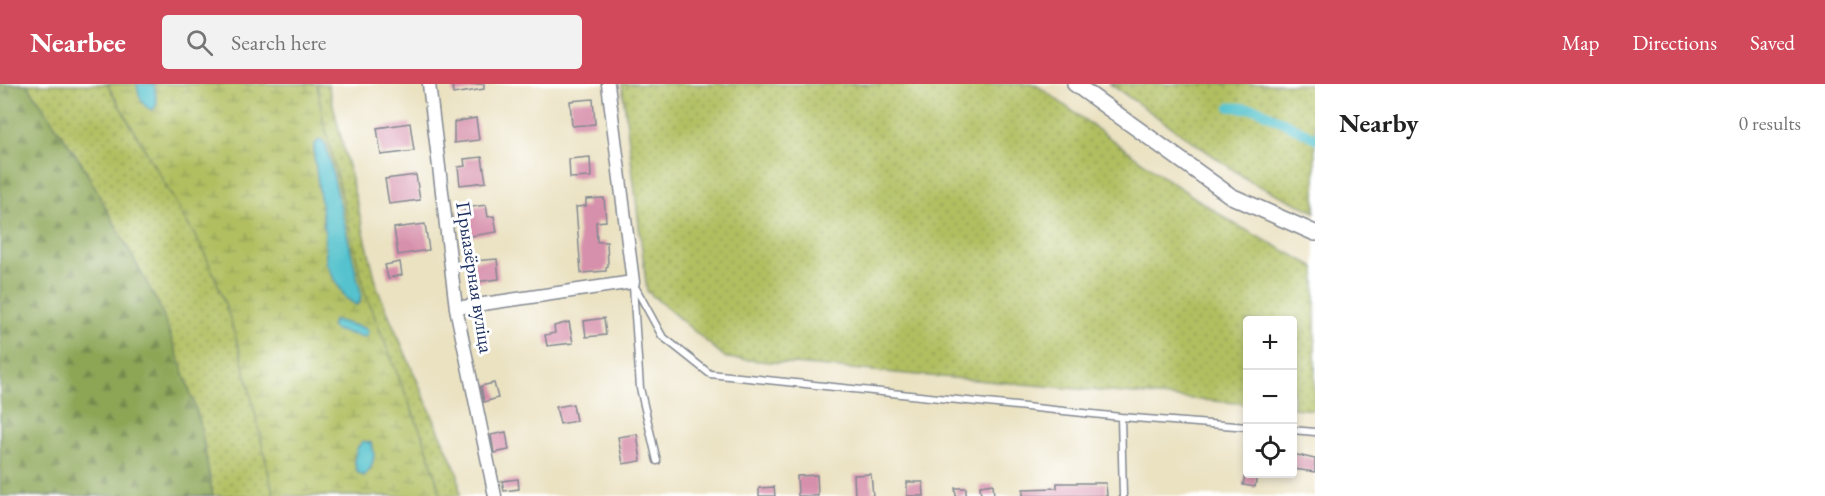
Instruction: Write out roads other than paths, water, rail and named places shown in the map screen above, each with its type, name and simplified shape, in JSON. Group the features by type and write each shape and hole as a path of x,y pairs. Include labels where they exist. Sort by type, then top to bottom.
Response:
{"street":[{"name":"Прыазёрная вуліца","path":"429,84 456,308 495,496"},
{"path":"456,308 633,282 608,84"},
{"path":"1075,84 1231,196 1315,233"}],"lane":[{"path":"633,282 662,336 710,374 1121,417 1243,427"},
{"path":"633,282 640,388 657,461"},
{"path":"1121,417 1123,496"},
{"path":"1297,430 1315,432"}],"water":[{"path":"137,84 154,84 157,104 153,110 143,104"},
{"path":"319,140 326,145 361,293 360,302 356,305 346,298 326,262 325,232 314,155 314,145"},
{"path":"334,320 365,328 368,331 367,336 335,330 331,326"},
{"path":"363,441 371,443 374,451 372,465 364,476 357,472 355,464 356,451"}],"waterway":[{"path":"1230,107 1257,109 1315,138"}]}
